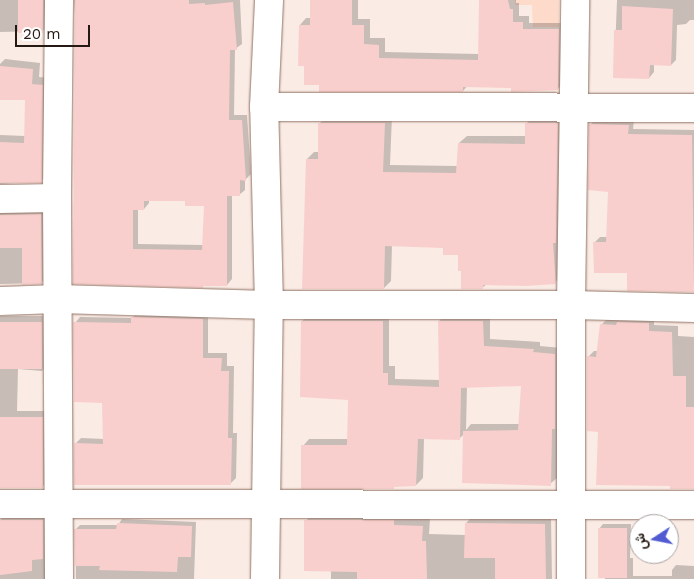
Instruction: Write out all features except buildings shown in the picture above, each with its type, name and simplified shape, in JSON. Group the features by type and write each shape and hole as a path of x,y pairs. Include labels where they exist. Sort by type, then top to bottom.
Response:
{"street":[{"path":"59,0 57,198 60,579"},
{"path":"265,579 269,305 264,107 269,0"},
{"path":"571,579 571,305 575,0"},
{"path":"264,107 694,108"},
{"path":"0,199 57,198"},
{"path":"0,301 58,299 269,305 571,305 694,308"},
{"path":"0,504 266,506 694,505"}],"shaded area":[{"path":"515,0 559,0 559,27 533,27 532,5 515,5"}]}
